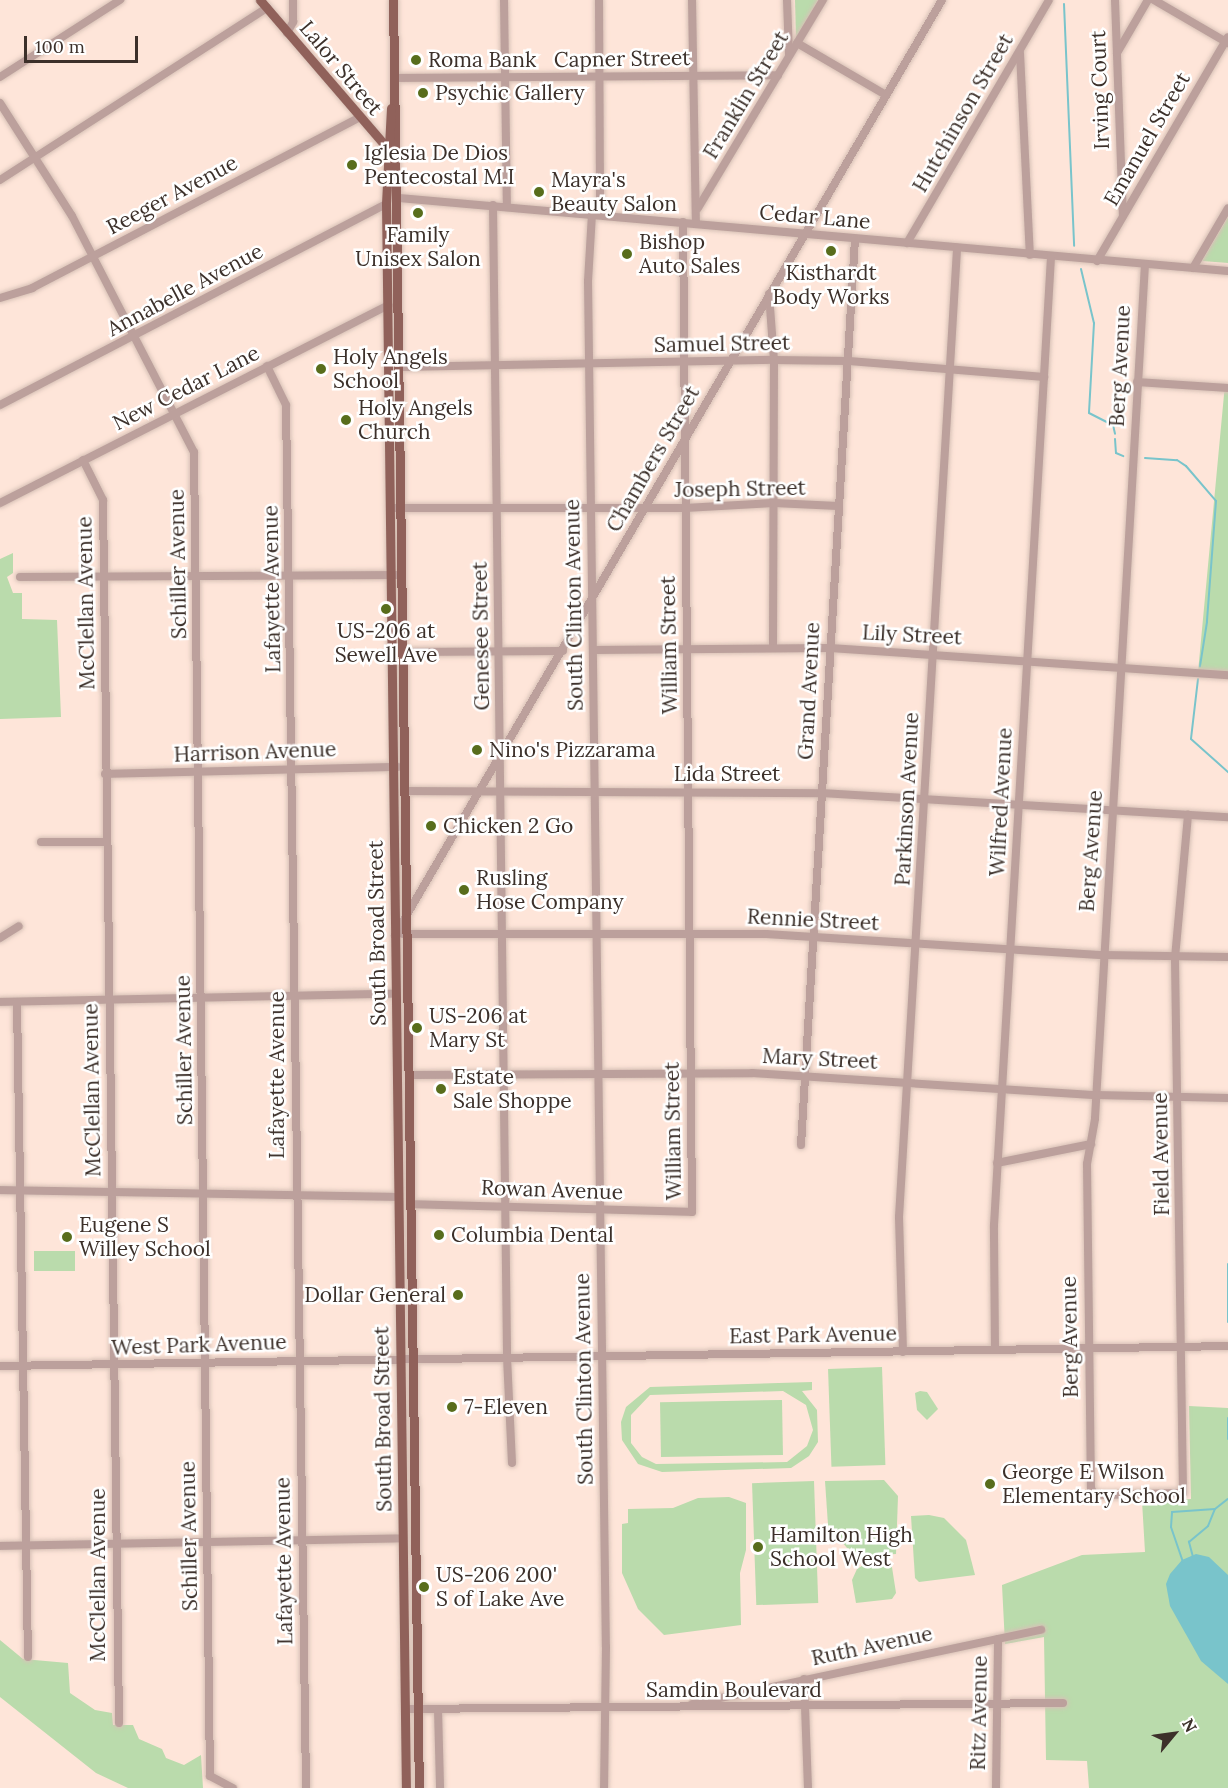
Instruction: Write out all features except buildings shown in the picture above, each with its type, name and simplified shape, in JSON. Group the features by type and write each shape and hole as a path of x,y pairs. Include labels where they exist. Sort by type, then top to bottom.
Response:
{"main road":[{"name":"South Broad Street","path":"393,0 399,198 419,1788"},
{"name":"Lalor Street","path":"264,4 358,118 398,158"},
{"name":"South Broad Street","path":"394,78 387,148 386,204 406,1788"}],"street":[{"path":"0,77 120,0"},
{"path":"288,33 293,22 293,0"},
{"path":"504,0 507,207"},
{"name":"South Clinton Avenue","path":"599,0 600,77 589,365 602,1356 604,1788"},
{"path":"692,0 698,208 696,224"},
{"path":"787,0 789,57"},
{"name":"Franklin Street","path":"698,208 823,0"},
{"name":"Chambers Street","path":"395,935 942,0"},
{"name":"Hutchinson Street","path":"907,243 1049,0"},
{"name":"Irving Court","path":"1115,0 1123,214"},
{"path":"1116,55 1148,0"},
{"path":"1154,0 1227,40"},
{"path":"0,180 264,4"},
{"name":"Emanuel Street","path":"1097,261 1227,40"},
{"path":"797,43 886,95"},
{"path":"1020,51 1030,255"},
{"name":"Capner Street","path":"394,78 778,75"},
{"name":"Schiller Avenue","path":"0,103 93,256 194,452 210,1776 233,1788"},
{"name":"Reeger Avenue","path":"0,298 32,288 358,118"},
{"name":"Cedar Lane","path":"399,198 1228,271"},
{"name":"Annabelle Avenue","path":"0,405 135,337 386,204"},
{"name":"Genesee Street","path":"493,206 507,1358 512,1463"},
{"path":"1193,268 1228,208"},
{"name":"William Street","path":"683,222 692,1212"},
{"name":"Grand Avenue","path":"801,1145 855,239"},
{"name":"Parkinson Avenue","path":"903,1352 899,1217 909,1082 957,248"},
{"name":"Wilfred Avenue","path":"995,1350 994,1225 997,1163 1051,257"},
{"name":"Berg Avenue","path":"1144,264 1096,1095 1087,1164 1089,1439 1091,1488 1094,1494 1183,1493"},
{"path":"769,294 774,360 773,646"},
{"name":"New Cedar Lane","path":"0,502 388,305"},
{"name":"Samuel Street","path":"401,367 589,365 730,360 849,361 951,372 1044,377"},
{"name":"Lafayette Avenue","path":"267,366 286,405 306,1788"},
{"path":"1137,382 1228,388"},
{"name":"McClellan Avenue","path":"83,460 102,500 119,1723"},
{"name":"Joseph Street","path":"390,508 646,509 774,504 838,506"},
{"path":"20,576 290,573 404,575"},
{"name":"Lily Street","path":"593,650 773,646 830,648 1122,666 1228,675"},
{"path":"405,652 563,651"},
{"name":"Harrison Avenue","path":"105,774 406,767"},
{"name":"Lida Street","path":"406,791 821,793 1228,817"},
{"name":"Field Avenue","path":"1183,1493 1175,958 1188,815"},
{"path":"41,842 106,842"},
{"path":"0,938 19,926"},
{"name":"Rennie Street","path":"395,935 503,931 596,935 689,934 813,937 1103,955 1175,958 1228,957"},
{"path":"395,958 407,957"},
{"path":"0,1002 108,998 396,994"},
{"path":"17,1002 26,1366 28,1657"},
{"name":"Mary Street","path":"409,1075 690,1074 805,1077 1096,1095 1178,1099 1228,1098"},
{"path":"997,1163 1091,1144"},
{"path":"0,1190 112,1194 398,1197"},
{"name":"Rowan Avenue","path":"411,1204 692,1212"},
{"name":"East Park Avenue","path":"399,1360 1228,1346"},
{"name":"West Park Avenue","path":"0,1366 399,1360"},
{"path":"0,1546 301,1543 403,1538"},
{"name":"Ruth Avenue","path":"676,1708 1041,1630"},
{"name":"Ritz Avenue","path":"996,1788 998,1639"},
{"path":"804,1679 808,1788"},
{"name":"Samdin Boulevard","path":"405,1709 1063,1703"},
{"path":"438,1709 440,1788"}],"green space":[{"path":"795,0 818,0 796,39"},
{"path":"1228,217 1228,263 1202,261"},
{"path":"1225,384 1228,384 1228,675 1198,672"},
{"path":"13,553 13,573 7,577 13,593 22,593 22,619 57,620 61,717 0,719 0,559"},
{"path":"34,1251 75,1251 75,1271 34,1271"},
{"path":"882,1367 885,1465 831,1467 828,1369"},
{"path":"812,1382 812,1390 802,1391 817,1410 818,1442 809,1456 791,1468 662,1472 638,1464 622,1440 621,1422 626,1407 650,1387","holes":["783,1391 806,1405 813,1430 807,1446 787,1462 656,1464 642,1457 631,1443 631,1415 650,1395"]},
{"path":"927,1392 938,1409 927,1420 917,1410 915,1393"},
{"path":"782,1400 783,1455 661,1457 660,1402"},
{"path":"1189,1406 1228,1408 1228,1788 1089,1788 1087,1761 1046,1760 1044,1637 1005,1644 1002,1585 1082,1555 1145,1552 1142,1501 1191,1499"},
{"path":"884,1480 898,1496 896,1554 865,1556 847,1548 828,1525 825,1481"},
{"path":"814,1481 818,1603 756,1605 752,1483"},
{"path":"729,1497 746,1503 746,1550 740,1573 741,1625 664,1635 638,1609 622,1573 622,1524 628,1523 628,1509 673,1508 698,1498"},
{"path":"929,1515 944,1518 966,1540 975,1575 919,1582 915,1578 911,1516"},
{"path":"873,1559 891,1561 896,1593 892,1599 856,1603 852,1580 857,1569"},
{"path":"0,1640 23,1659 68,1663 70,1693 95,1710 112,1713 113,1725 133,1725 139,1739 162,1749 166,1758 184,1765 201,1755 203,1788 128,1788 96,1773 0,1697"}],"water":[{"path":"1196,1554 1209,1557 1228,1575 1228,1684 1201,1661 1170,1606 1166,1584 1170,1574 1182,1560"}],"waterway":[{"path":"1064,4 1074,246"},
{"path":"1081,269 1094,323 1089,413 1113,425 1115,434"},
{"path":"1115,439 1116,453 1123,456"},
{"path":"1145,458 1177,460 1186,466 1216,501 1207,622 1200,666"},
{"path":"1198,679 1191,739 1228,772"},
{"path":"1228,1264 1228,1322"},
{"path":"1228,1418 1228,1439"},
{"path":"1183,1562 1171,1527 1172,1512 1215,1509 1228,1499"},
{"path":"1193,1557 1189,1542 1208,1526 1215,1509"}],"place":[{"name":"Roma Bank","path":"416,60"},
{"name":"Psychic Gallery","path":"423,93"},
{"name":"Iglesia De Dios Pentecostal M.I","path":"352,165"},
{"name":"Mayra's Beauty Salon","path":"539,192"},
{"name":"Family Unisex Salon","path":"418,213"},
{"name":"Kisthardt Body Works","path":"831,251"},
{"name":"Bishop Auto Sales","path":"627,254"},
{"name":"Holy Angels School","path":"321,369"},
{"name":"Holy Angels Church","path":"346,420"},
{"name":"US-206 at Sewell Ave","path":"386,609"},
{"name":"Nino's Pizzarama","path":"477,750"},
{"name":"Chicken 2 Go","path":"431,826"},
{"name":"Rusling Hose Company","path":"464,890"},
{"name":"US-206 at Mary St","path":"417,1028"},
{"name":"Estate Sale Shoppe","path":"441,1089"},
{"name":"Columbia Dental","path":"439,1235"},
{"name":"Eugene S Willey School","path":"67,1237"},
{"name":"Dollar General","path":"458,1295"},
{"name":"7-Eleven","path":"452,1407"},
{"name":"George E Wilson Elementary School","path":"990,1484"},
{"name":"Hamilton High School West","path":"758,1547"},
{"name":"US-206 200' S of Lake Ave","path":"424,1587"}]}
